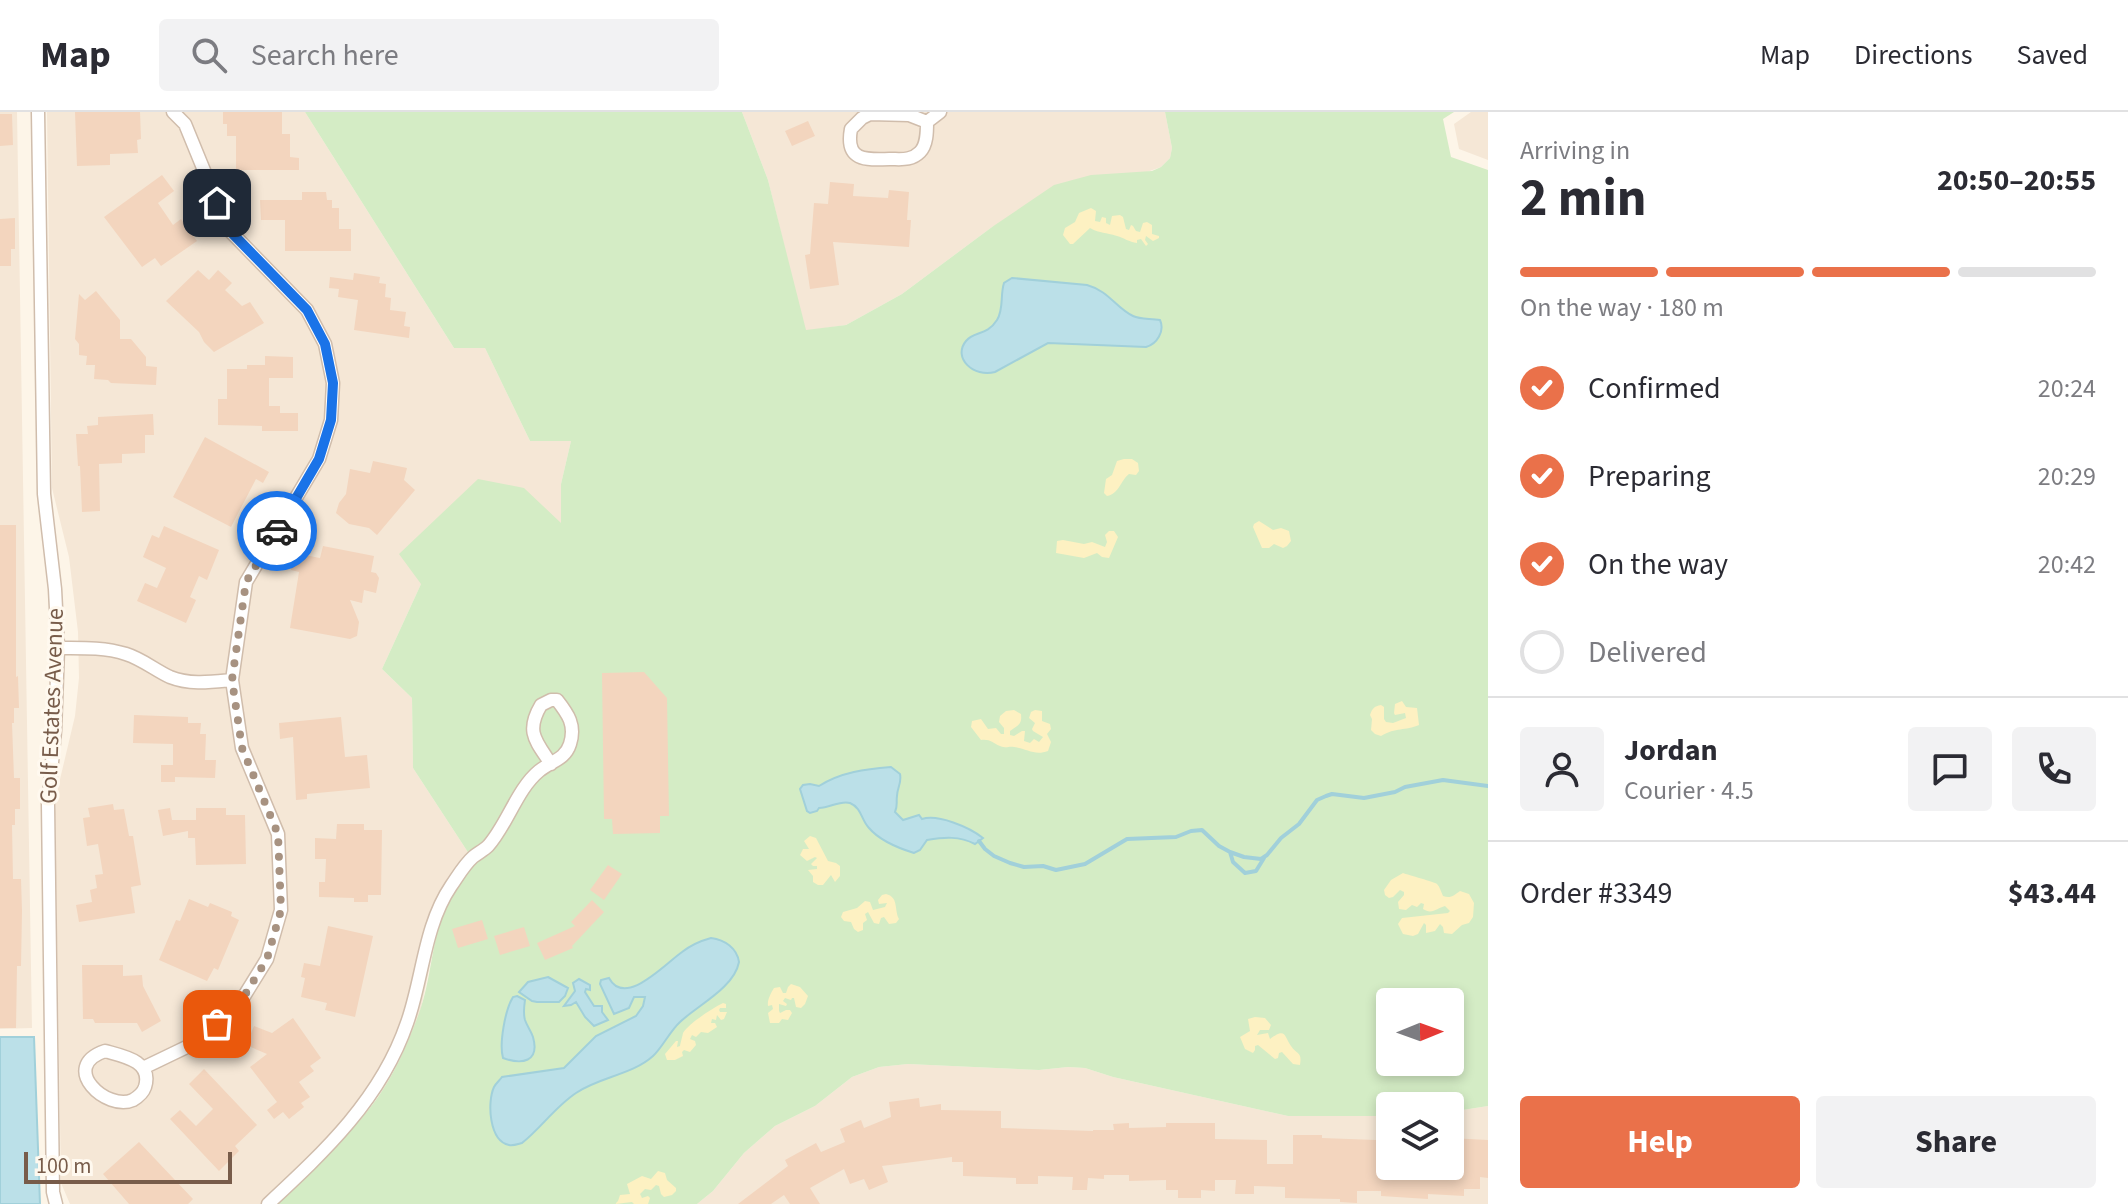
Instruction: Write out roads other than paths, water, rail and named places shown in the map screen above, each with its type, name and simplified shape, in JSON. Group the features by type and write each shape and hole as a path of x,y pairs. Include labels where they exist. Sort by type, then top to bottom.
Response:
{"street":[{"name":"Golf Estates Avenue","path":"38,112 44,494 58,648 48,804 53,1192 56,1204"},
{"path":"143,1068 195,1043 238,1006 267,959 281,910 278,834 242,748 232,680 246,582 319,459 331,420 333,383 325,344 307,310 228,229 185,124 173,112"},
{"path":"927,122 909,115 870,114 851,129 850,147 864,160 909,159 921,152 927,122 940,112"},
{"path":"58,648 125,654 183,681 232,680"},
{"path":"268,1204 325,1150 372,1093 407,1023 440,905 462,869 488,846 530,782 539,771 551,764 565,755 570,746 573,731 571,720 557,700 541,705 532,725 535,742 551,764"},
{"path":"105,1051 129,1057 143,1068 146,1085 142,1093 127,1102 118,1102 95,1091 86,1076 90,1059 105,1051"}],"water":[{"path":"1012,278 1087,285 1107,295 1133,316 1160,320 1161,333 1154,343 1146,347 1048,343 995,372 980,372 963,360 962,347 969,338 989,329 997,320 1004,283"},
{"path":"891,767 900,774 895,812 903,820 919,815 922,819 945,820 983,838 975,844 952,838 927,840 914,853 878,837 850,803 819,808 810,813 807,811 800,789 803,785 819,786 845,774"},
{"path":"711,938 730,946 739,962 723,988 680,1022 645,1062 576,1093 522,1143 511,1145 502,1142 494,1129 490,1111 494,1087 502,1077 564,1068 596,1036 636,1016 643,1006 645,997 634,997 629,1008 614,1014 601,980 609,978 616,986 625,988 635,986 689,947"},
{"path":"548,977 568,988 559,1002 532,1001 519,992 528,982"},
{"path":"579,979 590,985 590,990 586,989 585,992 594,1006 602,1006 608,1020 594,1026 576,1002 564,1006 575,991 573,983"},
{"path":"513,997 525,1000 524,1017 534,1045 532,1056 523,1061 503,1058 502,1052 505,1018"},
{"path":"0,1037 34,1037 40,1204 0,1204"}],"waterway":[{"path":"979,841 994,856 1010,863 1056,870 1085,864 1127,839 1176,837 1202,830 1230,852 1261,859 1299,824 1317,800 1332,794 1364,798 1443,780 1488,786"},
{"path":"1230,852 1233,862 1245,873 1256,871 1264,858"}]}
